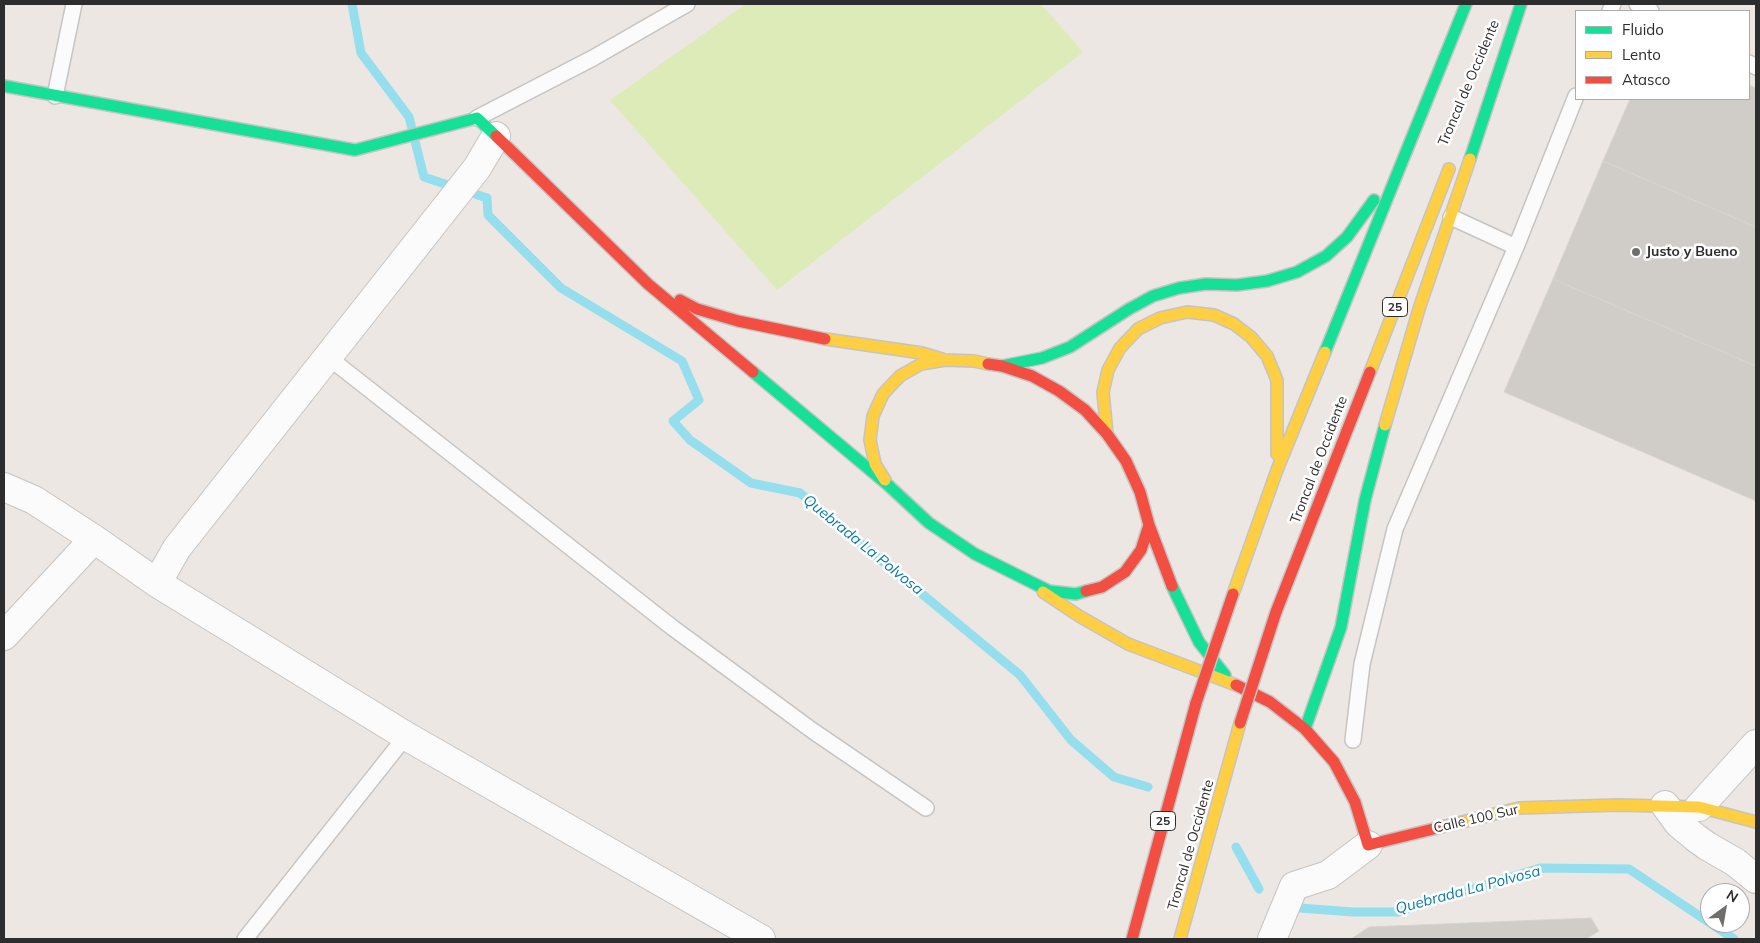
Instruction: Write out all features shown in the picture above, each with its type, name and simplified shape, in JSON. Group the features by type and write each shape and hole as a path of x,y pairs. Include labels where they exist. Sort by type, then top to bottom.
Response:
{"main road":[{"name":"25","path":"1132,939 1160,830 1196,703 1277,470 1409,140 1466,4"},
{"path":"1305,729 1341,626 1365,500 1394,390 1520,4"},
{"name":"Troncal de Occidente","path":"1473,112 1520,4"},
{"path":"4,86 355,150 448,126 487,127 648,284 888,485 929,523 975,554 1048,591 1076,594 1102,587 1124,572 1141,550 1149,525"},
{"path":"1002,366 1042,358 1070,347 1153,296 1179,288 1206,284 1237,285 1267,281 1297,272 1326,256 1347,237 1369,209 1409,140"},
{"name":"Troncal de Occidente","path":"1180,939 1240,723 1276,612 1454,157"},
{"path":"648,284 697,309 738,321 839,342 922,353 945,360"},
{"path":"1107,434 1103,392 1108,370 1120,348 1138,329 1160,318 1187,312 1214,315 1234,324 1251,337 1267,356 1277,380 1277,470"},
{"path":"888,485 876,464 870,440 873,416 883,394 900,376 921,364 945,360 974,361 1002,366 1032,376 1060,391 1085,410 1107,434 1126,461 1140,492 1149,525 1171,584 1199,642 1231,683"},
{"path":"1024,579 1079,616 1128,644 1231,683 1270,702 1305,729 1334,762 1355,802 1368,845"},
{"name":"Calle 100 Sur","path":"1368,845 1519,808 1617,805 1699,807 1756,822"}],"street":[{"path":"157,583 177,548 477,168 487,127"},
{"path":"4,487 34,500 157,583 406,736 761,939"},
{"path":"4,636 94,539"},
{"path":"1699,807 1756,744"},
{"path":"1665,806 1679,824 1696,838 1736,862 1756,879"},
{"name":"Calle 100 Sur","path":"1272,939 1294,886 1328,875 1368,845"}],"lane":[{"path":"55,96 74,4"},
{"path":"487,127 594,58 687,4"},
{"path":"1637,4 1649,10"},
{"path":"1353,740 1362,664 1395,529 1516,247 1575,99"},
{"path":"1451,218 1516,247"},
{"path":"328,357 673,628 813,731 926,808"},
{"path":"245,939 406,736"}],"green space":[{"path":"746,4 1041,4 1083,52 777,290 610,100"}],"building":[{"path":"1750,85 1756,88 1756,227 1603,161 1630,100 1750,100"},
{"path":"1603,161 1756,227 1756,366 1553,279"},
{"path":"1553,279 1756,366 1756,501 1504,392"},
{"path":"1591,918 1599,931 1586,939 1351,939 1369,927"}],"waterway":[{"name":"Quebrada La Polvosa","path":"352,4 361,53 409,117 424,177 487,198 488,215 561,288 682,361 699,400 673,421 690,440 751,483 800,493 1020,675 1071,740 1114,777 1148,787"},
{"name":"Quebrada La Polvosa","path":"1236,847 1259,889"},
{"name":"Quebrada La Polvosa","path":"1300,908 1353,912 1398,912 1540,868 1629,869 1734,939"}],"traffic: fast":[{"path":"1325,352 1466,4"},
{"path":"1470,159 1521,4"},
{"path":"4,86 355,150 477,118 496,136"},
{"path":"1002,366 1042,358 1070,347 1153,296 1179,288 1206,284 1237,285 1267,281 1297,272 1326,256 1347,237 1374,200"},
{"path":"753,372 888,485 929,523 975,554 1049,591 1076,594 1086,591"},
{"path":"1305,729 1341,627 1365,500 1385,425"},
{"path":"1172,586 1199,642 1225,675"}],"traffic: slow":[{"path":"1385,425 1419,309 1470,159"},
{"path":"1370,372 1449,169"},
{"path":"1107,434 1103,392 1108,370 1120,348 1138,329 1160,318 1187,312 1214,315 1234,324 1251,337 1267,356 1277,380 1277,454"},
{"path":"825,339 922,353 942,359"},
{"path":"1233,594 1277,470 1325,352"},
{"path":"885,480 875,464 870,440 873,416 883,394 900,376 921,364 945,360 974,361 988,364"},
{"path":"1043,592 1079,616 1128,644 1236,685"},
{"path":"1180,939 1240,723"},
{"path":"1462,822 1519,808 1617,805 1699,807 1756,822"}],"traffic: jam":[{"path":"496,136 648,284 753,372"},
{"path":"680,300 697,309 738,321 825,339"},
{"path":"988,364 1002,366 1032,376 1059,391 1085,410 1107,434 1126,461 1140,492 1149,525 1172,586"},
{"path":"1276,612 1370,372"},
{"path":"1086,591 1102,587 1125,572 1141,550 1149,525"},
{"path":"1196,703 1233,594"},
{"path":"1240,723 1276,612"},
{"path":"1236,685 1270,702 1305,729 1334,762 1355,802 1368,845 1462,822"},
{"path":"1132,939 1196,703"}],"place":[{"name":"Justo y Bueno","path":"1636,252"}]}
